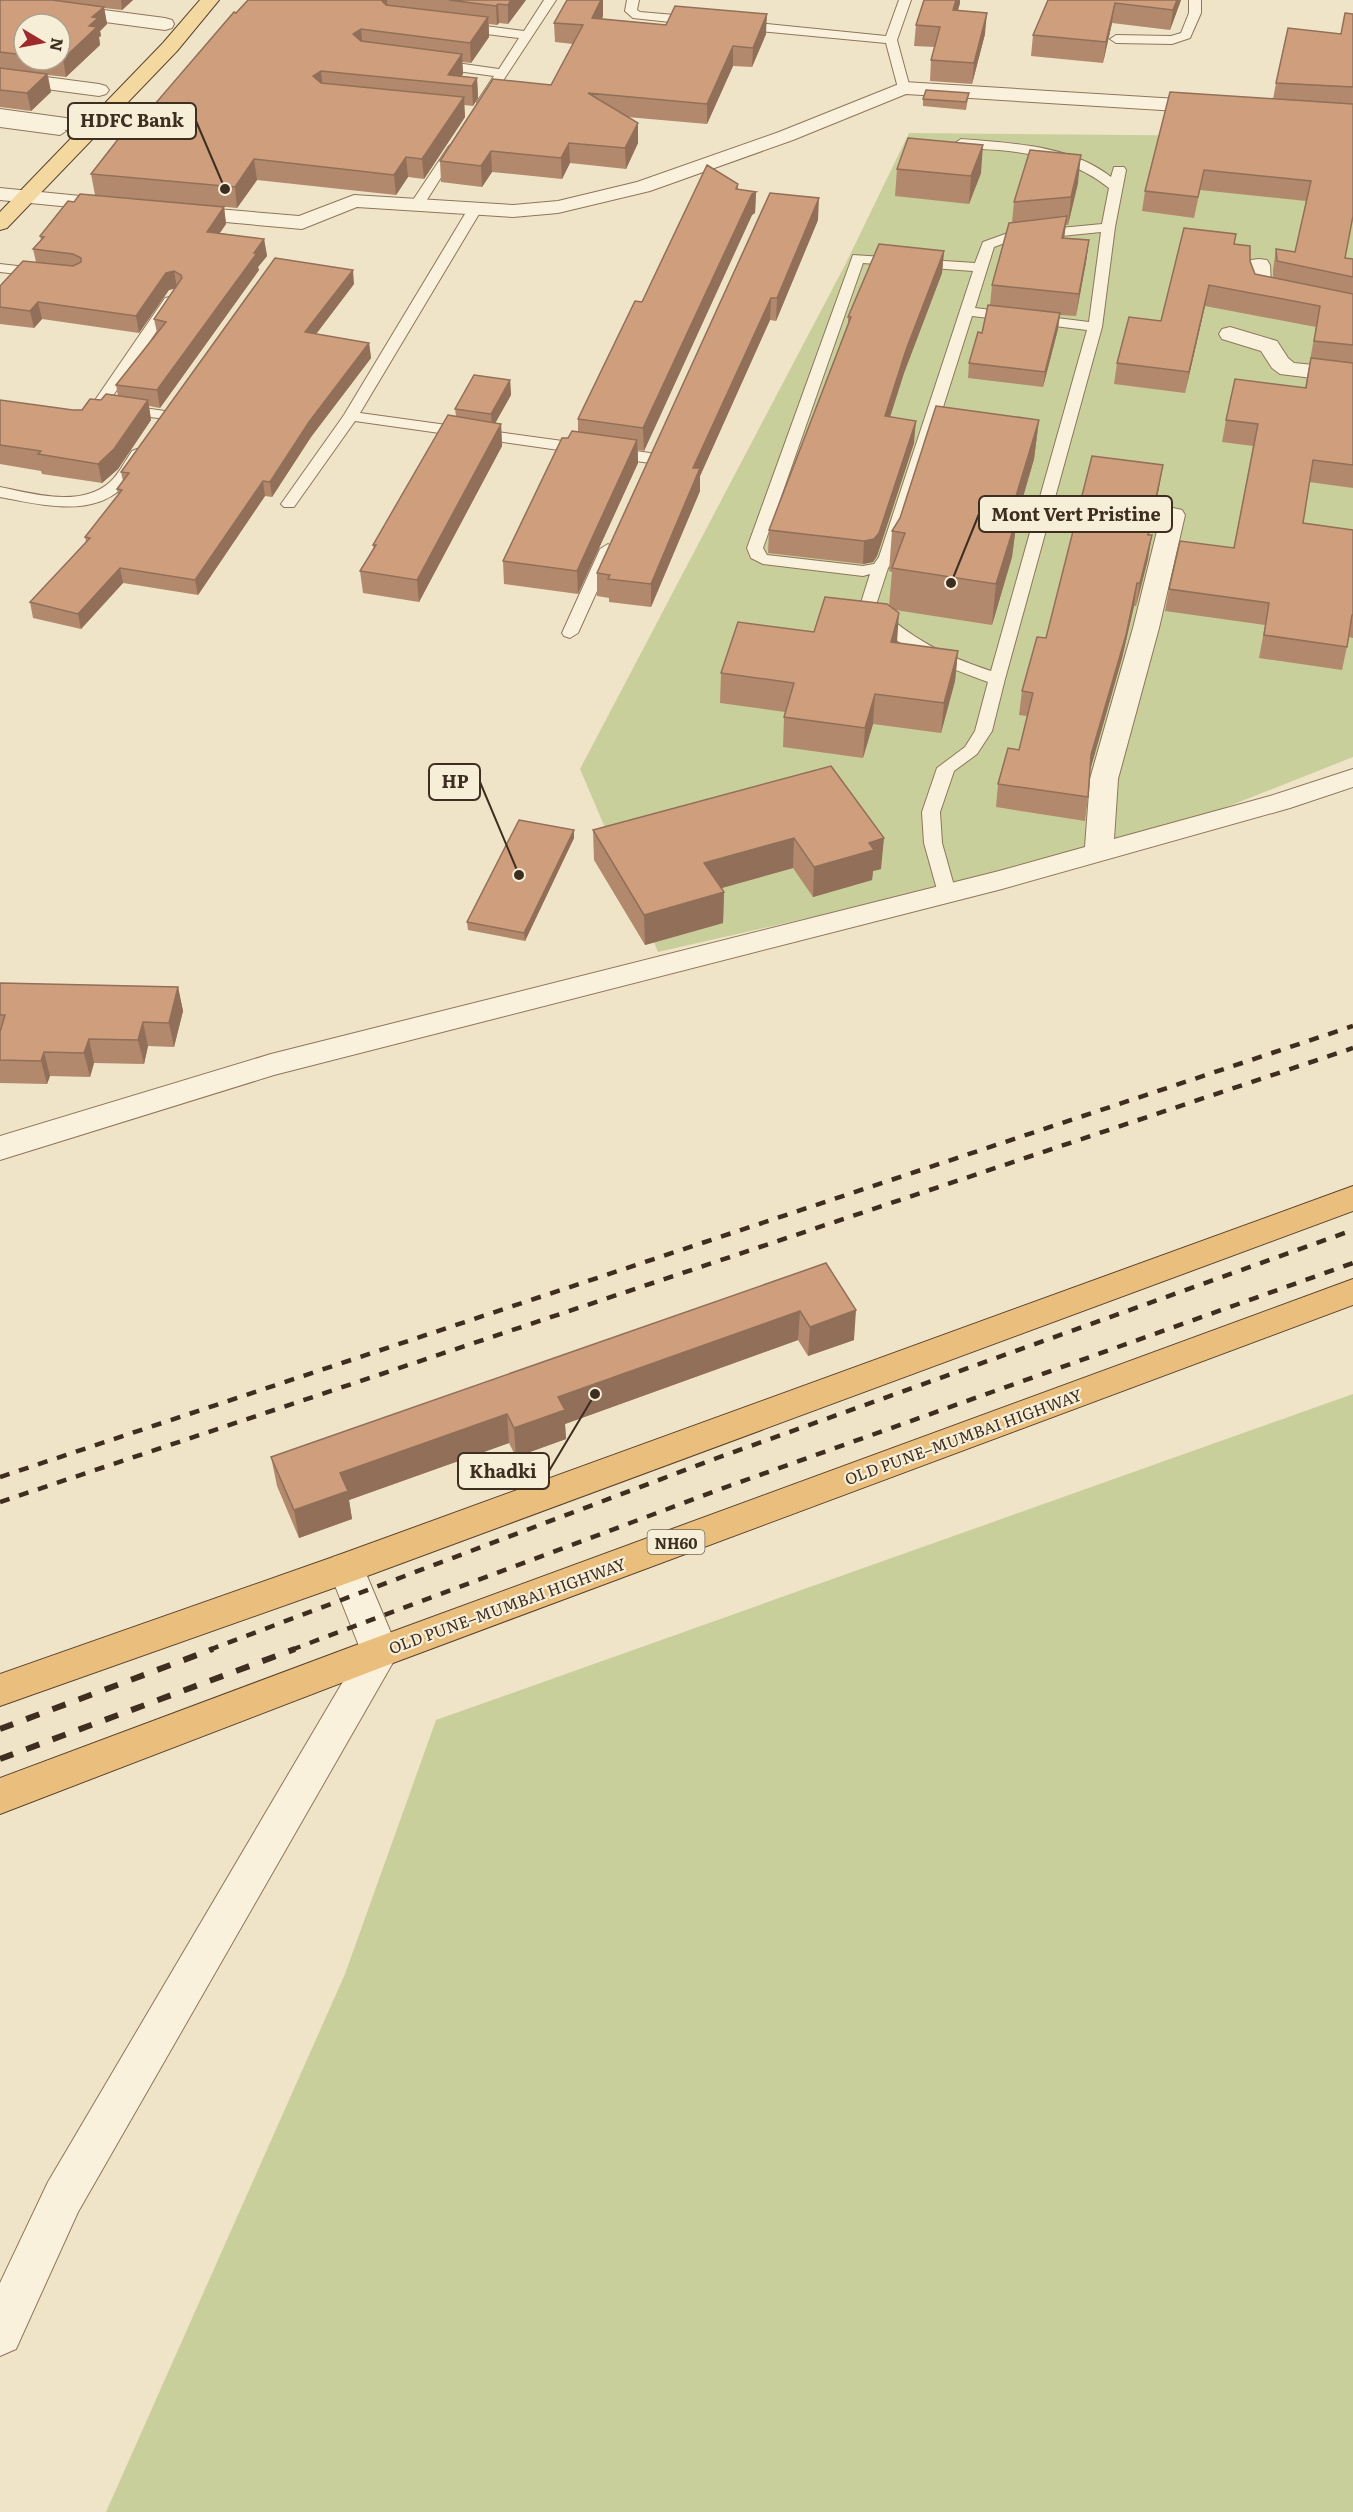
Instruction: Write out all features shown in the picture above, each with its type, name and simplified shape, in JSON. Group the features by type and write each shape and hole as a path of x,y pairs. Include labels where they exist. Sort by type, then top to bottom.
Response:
{"highway":[{"path":"0,1690 346,1568 1353,1198"},
{"name":"OLD PUNE–MUMBAI HIGHWAY","path":"0,1796 380,1652 1353,1292"}],"main road":[{"path":"145,44 178,7 205,4"},
{"path":"0,224 170,47 205,4"},
{"path":"45,146 114,75"},
{"path":"0,193 15,177"}],"street":[{"path":"0,2 165,24"},
{"path":"0,77 99,90"},
{"path":"0,193 302,223 354,201 476,209 536,210 643,187 786,136 904,88 1225,108"},
{"path":"0,115 63,127"},
{"path":"1259,265 1260,288 1353,307"},
{"path":"1230,334 1269,346 1280,363 1288,369 1353,376"},
{"path":"1099,852 1104,779 1146,628 1173,515"},
{"path":"0,1148 271,1065 947,893 1280,802 1353,778"},
{"path":"0,2333 63,2198 380,1652 346,1568"}],"lane":[{"path":"477,112 550,0"},
{"path":"633,0 631,11 637,15 891,40"},
{"path":"904,88 891,40 905,0"},
{"path":"1116,39 1172,40 1186,35 1195,13 1195,0"},
{"path":"446,25 527,35"},
{"path":"421,62 502,73"},
{"path":"0,123 63,127"},
{"path":"416,206 464,132"},
{"path":"961,143 1029,150 1065,160 1094,170 1116,187"},
{"path":"947,893 933,843 931,812 946,768 964,759 982,738 1095,327 1108,227 1119,170"},
{"path":"289,504 351,416 476,209"},
{"path":"997,679 942,660 888,626 868,606 880,567 887,558 988,245 998,240 1108,227"},
{"path":"880,567 863,572 763,559 757,555 755,548 858,258 981,268"},
{"path":"0,267 54,274"},
{"path":"0,492 60,502 98,495 115,485 169,410 98,406 176,294"},
{"path":"967,311 1095,327"},
{"path":"351,416 650,458"},
{"path":"570,633 615,534"}],"green space":[{"path":"909,133 1353,137 1353,757 1131,845 658,952 580,769 846,263"},
{"path":"1353,1394 1353,2512 106,2512 345,1974 436,1720"}],"building":[{"path":"0,0 52,0 104,7 92,17 98,18 89,26 97,27 72,51 72,12 12,12 12,54 0,52"},
{"path":"248,0 381,0 386,5 488,17 470,43 361,29 353,34 361,41 462,54 448,75 477,78 472,86 321,71 313,76 321,83 464,97 422,159 406,157 394,175 254,159 235,187 91,174 119,138 125,138 151,103 155,104 234,12 236,13"},
{"path":"449,0 511,0 508,5 498,4 496,6"},
{"path":"567,0 601,0 592,18 666,25 675,6 767,14 753,48 733,46 707,104 588,93 638,123 625,148 569,143 561,158 491,151 481,166 440,161 493,79 551,85 583,25 554,23"},
{"path":"924,0 956,0 953,10 987,13 974,63 931,60 940,27 916,25"},
{"path":"1048,0 1177,0 1173,10 1115,3 1106,42 1033,35"},
{"path":"1345,13 1353,14 1353,87 1276,83 1288,28 1341,34"},
{"path":"0,68 12,70 12,72 47,74 27,93 0,90"},
{"path":"926,90 969,93 966,102 923,99"},
{"path":"1170,92 1353,104 1353,216 1345,258 1353,259 1353,277 1277,261 1276,249 1295,252 1311,181 1204,170 1198,197 1145,191"},
{"path":"908,138 983,145 971,176 897,169"},
{"path":"1030,150 1081,155 1071,197 1014,202"},
{"path":"707,165 738,184 736,189 756,192 752,194 643,428 578,419 635,301 642,302"},
{"path":"770,193 819,198 777,298 771,298 693,468 700,468 651,584 608,579 610,575 597,573"},
{"path":"80,194 224,207 207,232 264,239 254,253 257,253 157,390 116,385 166,322 154,319 182,278 174,271 166,273 136,316 38,302 30,311 0,307 0,286 23,261 73,266 81,262 81,258 73,254 33,249 44,237 40,236 68,201 74,202"},
{"path":"1067,216 1062,238 1089,240 1079,294 992,285 1009,223"},
{"path":"1184,228 1236,234 1234,244 1250,246 1250,261 1255,274 1353,294 1353,345 1314,341 1320,306 1209,285 1189,372 1117,363 1129,317 1161,321"},
{"path":"879,244 944,251 906,350 885,416 916,421 879,533 874,539 864,541 769,530 851,317 848,317"},
{"path":"275,258 353,270 305,332 369,343 309,422 270,482 263,481 195,580 120,568 78,614 30,602 90,538 85,537 122,490 117,489 129,473 121,472"},
{"path":"988,305 1060,313 1045,372 969,363 978,332 982,333"},
{"path":"1311,358 1353,363 1353,465 1313,460 1303,523 1353,530 1353,615 1347,647 1264,635 1269,603 1169,589 1180,541 1234,548 1258,424 1226,420 1235,379 1306,388"},
{"path":"474,375 510,380 491,414 455,409"},
{"path":"106,394 148,400 114,449 98,464 38,454 41,451 0,445 0,400 82,410 90,399 101,400"},
{"path":"936,406 1039,420 1010,516 1017,517 996,584 892,568 905,533 892,531 900,518"},
{"path":"448,415 501,424 417,580 360,571 376,545 373,545"},
{"path":"572,431 637,440 577,571 503,561 562,438 568,438"},
{"path":"1092,456 1163,465 1148,535 1152,535 1091,755 1088,797 998,784 1008,748 1019,750 1033,693 1022,691 1037,637 1046,638"},
{"path":"825,597 887,604 899,613 891,642 958,651 944,703 875,694 865,728 784,717 794,683 721,673 738,622 814,632"},
{"path":"831,766 884,838 869,843 874,850 814,867 794,838 704,863 724,892 644,915 593,830"},
{"path":"519,820 574,830 524,933 467,922"},
{"path":"0,983 178,987 169,1023 143,1022 138,1040 89,1039 84,1053 44,1052 41,1061 0,1060 0,1032 5,1015 0,1015"},
{"path":"826,1263 856,1310 810,1327 800,1311 558,1397 565,1410 514,1428 507,1414 340,1473 348,1491 294,1510 271,1457"}],"railway":[{"path":"0,1477 1353,1026"},
{"path":"0,1502 1353,1048"},
{"path":"209,1650 717,1458 1353,1230"},
{"path":"291,1650 729,1486 1353,1263"},
{"path":"0,1729 213,1649"},
{"path":"0,1759 295,1649"}],"place":[{"name":"HDFC Bank","path":"225,189"},
{"name":"Mont Vert Pristine","path":"951,583"},
{"name":"HP","path":"519,875"},
{"name":"Khadki","path":"595,1394"}]}
